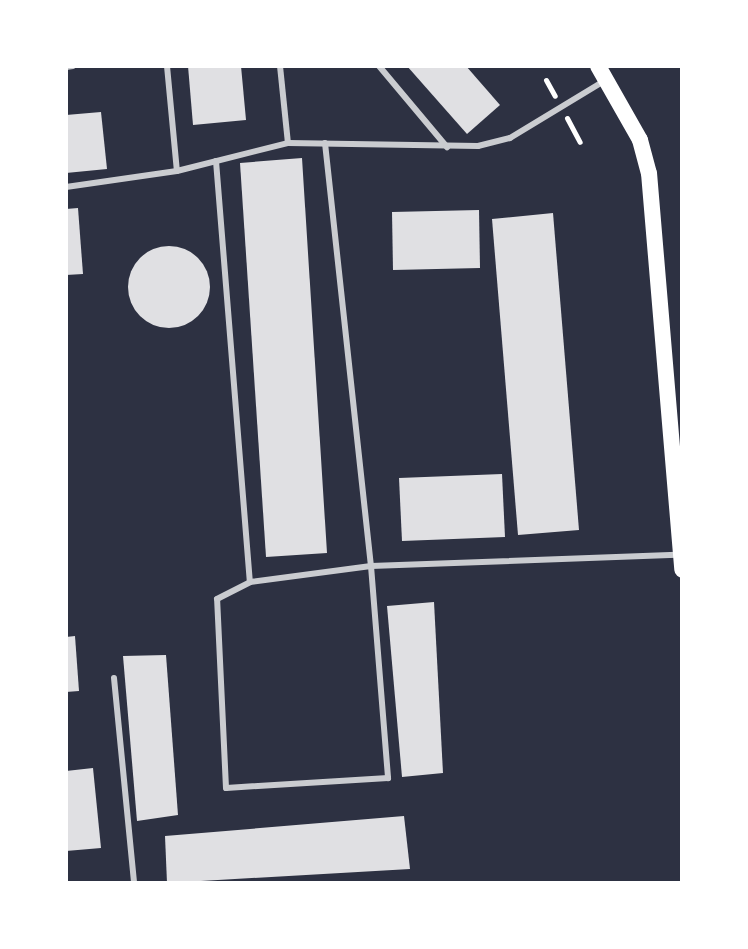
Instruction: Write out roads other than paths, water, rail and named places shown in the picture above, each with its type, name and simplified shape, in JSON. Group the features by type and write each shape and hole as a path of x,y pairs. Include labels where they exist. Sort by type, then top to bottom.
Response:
{"main road":[{"path":"603,73 649,173 679,504 681,562"}],"lane":[{"path":"66,67 73,66"},
{"path":"167,66 177,171"},
{"path":"280,66 288,143"},
{"path":"379,66 447,147"},
{"path":"66,187 177,171 288,143 447,147 510,138 603,73"},
{"path":"325,143 371,566 388,778 226,788 217,599 250,582 371,566 681,562"},
{"path":"216,161 250,582"},
{"path":"114,678 134,883"}]}
